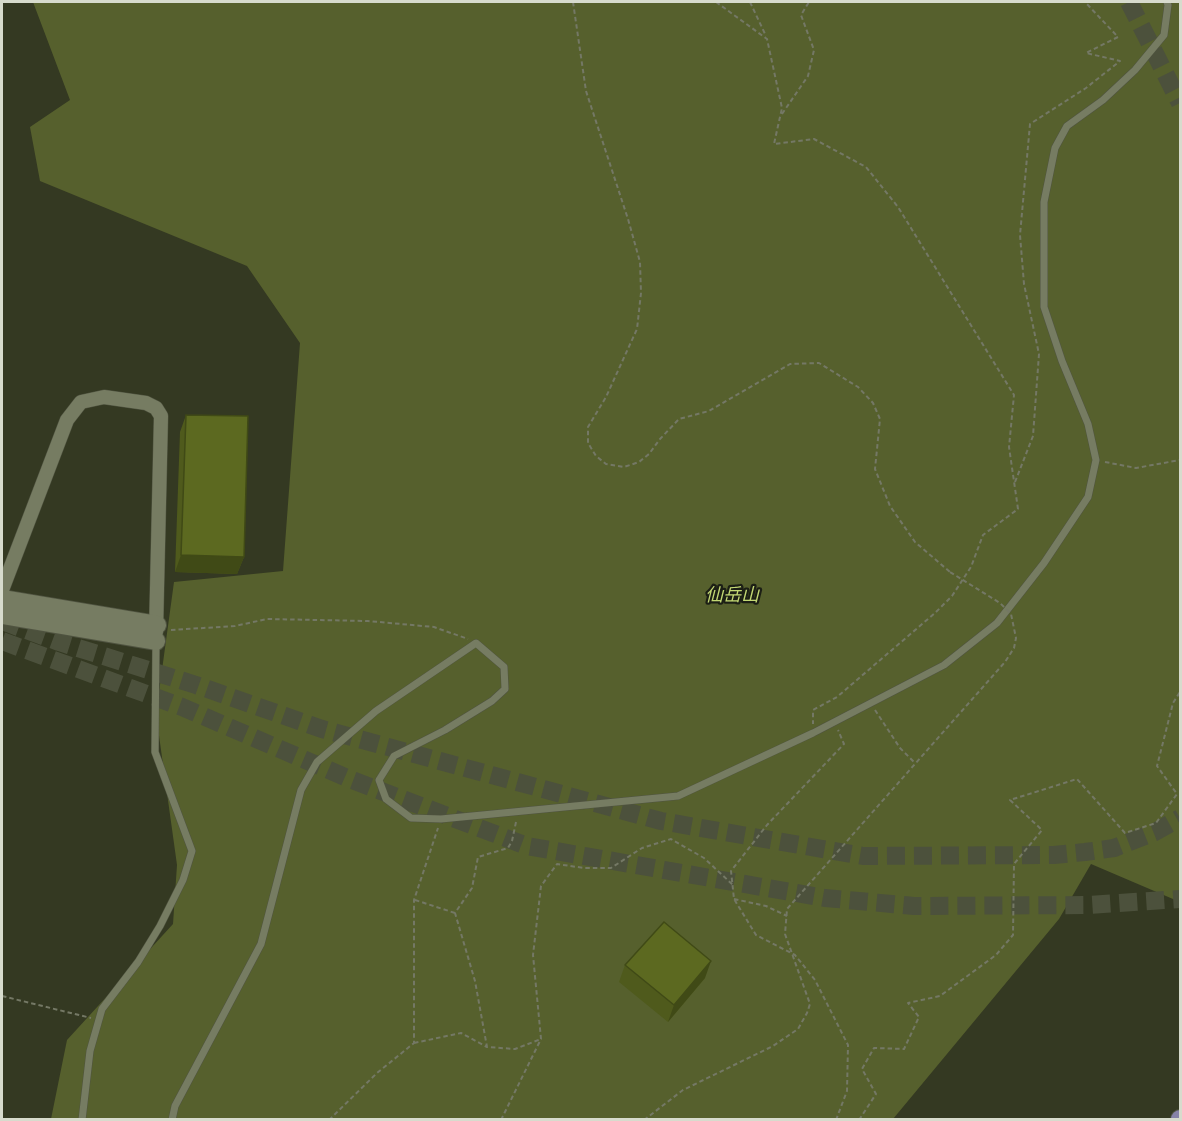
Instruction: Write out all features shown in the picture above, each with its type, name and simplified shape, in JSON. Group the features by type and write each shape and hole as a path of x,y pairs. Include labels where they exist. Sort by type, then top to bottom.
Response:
{"street":[{"path":"2,590 67,420 81,402 105,397 146,403 156,408 161,416 156,632"},
{"path":"2,599 156,632"},
{"path":"2,615 156,632"}],"lane":[{"path":"172,1119 175,1106 261,945 301,790 317,762 376,711 476,643 504,667 505,689 492,701 446,730 394,756 379,780 386,799 411,818 441,819 678,796 813,733 944,665 997,623 1044,563 1088,497 1096,460 1088,423 1062,361 1044,307 1044,202 1055,148 1067,126 1103,100 1135,70 1164,35 1167,2"},
{"path":"82,1119 90,1051 102,1009 138,962 160,926 183,880 192,850 155,752 156,632"}],"path":[{"path":"573,2 586,91 640,262 641,293 637,329 606,398 588,427 588,443 596,456 606,464 624,467 639,462 649,454 679,418 709,411 790,364 819,363 858,387 873,403 880,419 875,469 890,506 915,542 950,572 1000,603 1011,614 1016,638 1014,648 1005,662 787,909 785,934 810,1004 798,1029 773,1046 683,1090 644,1119"},
{"path":"716,2 767,39"},
{"path":"750,2 767,39 782,108 774,144 814,139 866,166 898,207 1014,395 1009,447 1018,509 983,535 971,567 952,596 935,613 837,697 813,710 813,733"},
{"path":"780,116 808,76 814,51 801,15 809,2"},
{"path":"1096,460 1136,468 1180,460 1180,455"},
{"path":"156,632 235,626 267,619 368,621 434,627 476,643"},
{"path":"859,1119 876,1094 862,1069 874,1048 904,1049 918,1017 908,1003 940,996 996,955 1013,935 1014,864 1042,830 1010,800 1077,778 1125,833 1156,823 1177,794 1157,766 1173,703 1180,692"},
{"path":"871,703 900,748 915,763"},
{"path":"835,722 844,744 802,786 752,843 731,871 734,899 756,935 795,955 815,980 848,1046 847,1091 836,1119"},
{"path":"455,913 472,888 478,857 508,848 512,841 519,810"},
{"path":"414,1043 414,900 441,819"},
{"path":"501,1119 541,1039 533,956 541,886 557,864 584,868 611,868 642,848 671,839 704,858 732,885"},
{"path":"734,899 766,906 787,916"},
{"path":"414,900 455,913"},
{"path":"455,913 475,981 487,1047"},
{"path":"2,996 99,1020"},
{"path":"328,1119 377,1073 414,1043 461,1033 487,1047 515,1049 541,1039"}],"green space":[{"name":"仙岳山","path":"33,2 1180,2 1180,902 1091,864 1059,919 893,1119 51,1119 67,1040 173,924 177,865 156,714 174,582 283,571 300,343 247,266 40,181 30,127 70,100"}],"building":[{"path":"186,415 248,416 244,557 181,555"},
{"path":"664,922 711,961 674,1005 625,965"}],"tunnel":[{"path":"1129,2 1180,103"},
{"path":"2,621 322,729 661,821 863,856 1054,855 1085,852 1114,848 1155,832 1180,818"},
{"path":"2,641 182,707 352,780 527,846 825,898 914,906 1088,905 1180,899"}]}
